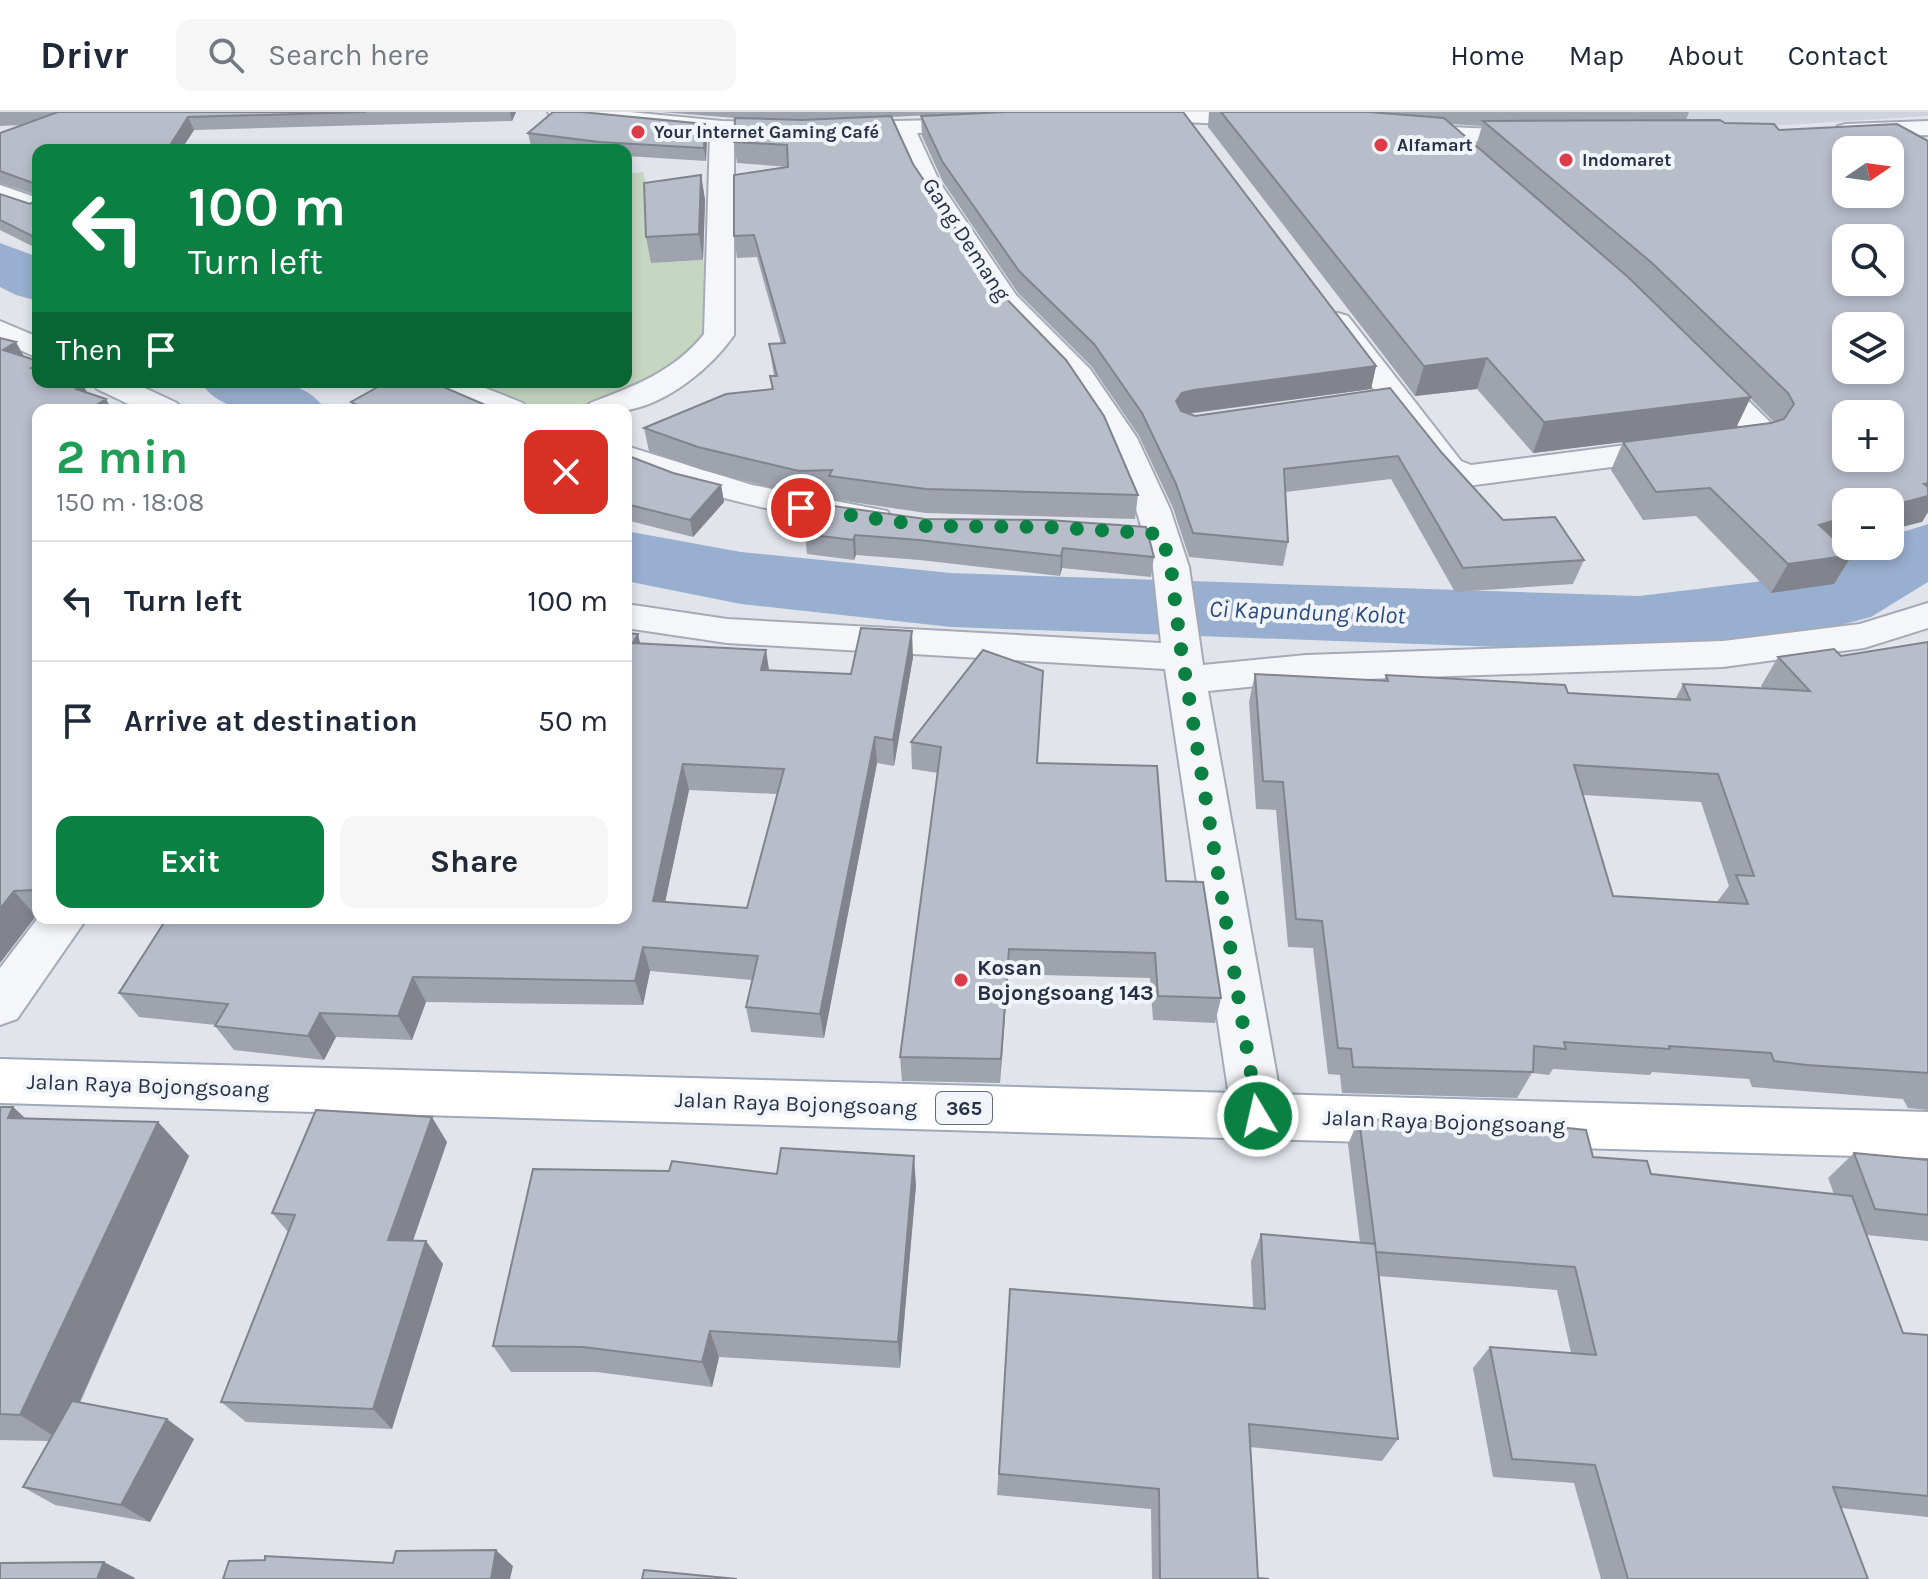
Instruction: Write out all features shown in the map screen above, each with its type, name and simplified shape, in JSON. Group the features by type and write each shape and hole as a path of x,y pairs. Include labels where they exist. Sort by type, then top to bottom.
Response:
{"main road":[{"name":"Jalan Raya Bojongsoang","path":"0,1081 1928,1135"}],"street":[{"path":"559,112 722,128 804,130 997,123"},
{"path":"1183,115 1202,139"},
{"path":"1105,118 1183,115 1295,121"},
{"name":"Gang Demang","path":"902,126 928,183 1006,301 1079,375 1107,414 1153,509 1155,544 1183,660 1258,1116"},
{"path":"616,404 657,388 686,372 719,335 722,128"},
{"path":"1822,132 1928,128"},
{"path":"1384,130 1560,138"},
{"path":"1444,135 1472,160"},
{"path":"0,193 32,205"},
{"path":"1322,300 1449,468 1467,476 1756,438 1761,434 1684,353"},
{"path":"0,330 32,346"},
{"path":"120,388 154,404"},
{"path":"458,388 497,404"},
{"path":"1364,403 1396,398"},
{"path":"632,458 689,480 801,508 911,523"},
{"path":"632,617 727,631 1306,668 1723,654 1864,636 1928,615"},
{"path":"0,1005 60,924"}],"shaded area":[{"path":"1602,112 1928,112 1928,116 1721,129"}],"green space":[{"path":"643,172 648,191 651,263 710,260 708,332 693,357 655,380 593,404 516,404 478,388 632,388 632,173"}],"building":[{"path":"58,112 366,112 188,117 171,144 32,144 32,183 0,171 0,133"},
{"path":"553,112 705,124 704,148 599,142 528,133"},
{"path":"1006,112 1183,112 1376,366 1194,390 1182,393 1176,401 1181,411 1195,416 1390,388 1442,453 1503,520 1555,517 1584,560 1463,568 1398,456 1284,469 1288,542 1193,533 1176,484 1142,413 1094,344 1019,271 942,161 921,116"},
{"path":"1221,112 1369,112 1444,118 1628,277 1751,397 1544,422 1487,358 1424,366"},
{"path":"891,116 913,164 994,286 1066,360 1104,416 1138,495 926,489 829,476 832,470 799,471 698,447 644,428 726,394 773,389 770,376 777,376 769,344 785,343 754,235 734,236 734,175 788,167 787,145 734,142 735,118 802,120"},
{"path":"1720,120 1725,123 1774,124 1779,130 1897,124 1928,141 1928,483 1924,484 1928,487 1928,496 1904,502 1904,488 1832,488 1832,521 1819,525 1832,537 1832,558 1788,564 1710,488 1656,492 1623,442 1771,423 1784,419 1794,404 1788,393 1652,263 1483,121"},
{"path":"701,175 699,234 646,237 644,183"},
{"path":"0,194 32,202 32,236 0,220"},
{"path":"0,338 16,342 3,350 32,359 32,388 78,388 106,399 98,404 32,404 32,890 14,891 0,909"},
{"path":"376,388 446,388 483,404 355,404 351,402"},
{"path":"632,457 673,473 721,485 690,520 632,506"},
{"path":"819,504 925,519 1048,520 1146,527 1154,557 1063,548 1061,556 919,540 855,535 853,540 805,534"},
{"path":"861,628 912,631 893,740 875,737 820,1014 746,1007 758,956 643,947 635,981 413,977 398,1016 320,1013 308,1036 215,1026 228,1004 119,993 163,924 632,924 632,634 638,634 633,643 766,650 761,670 851,674","holes":["683,764 784,769 747,908 653,901"]},
{"path":"1928,642 1928,1073 1774,1061 1771,1053 1564,1042 1566,1049 1534,1046 1533,1072 1353,1067 1351,1049 1338,1048 1322,921 1296,919 1283,782 1263,781 1255,674 1388,681 1386,675 1565,685 1568,693 1690,700 1683,684 1810,691 1778,657 1834,649 1841,656","holes":["1574,765 1718,774 1754,876 1736,875 1748,904 1613,896"]},
{"path":"983,650 1043,671 1037,763 1157,766 1166,881 1203,882 1221,998 1158,996 1155,953 1009,949 1001,1059 900,1057 941,747 911,742"},
{"path":"0,1107 13,1107 8,1118 158,1122 20,1415 0,1414"},
{"path":"316,1110 432,1117 388,1240 426,1241 373,1409 221,1402 295,1215 272,1213"},
{"path":"1359,1119 1529,1124 1586,1130 1593,1157 1647,1161 1651,1174 1852,1196 1903,1333 1928,1335 1928,1496 1833,1487 1868,1579 1628,1579 1595,1465 1512,1459 1490,1347 1596,1355 1575,1267 1376,1252"},
{"path":"781,1148 914,1156 898,1342 710,1331 702,1362 583,1347 493,1346 533,1169 669,1171 672,1161 777,1174"},
{"path":"1854,1153 1928,1160 1928,1215 1875,1209"},
{"path":"1261,1234 1375,1244 1398,1439 1249,1424 1258,1578 1269,1579 1160,1579 1159,1489 999,1474 1010,1289 1265,1309"},
{"path":"72,1401 167,1419 121,1505 23,1487"},
{"path":"496,1550 491,1579 223,1579 229,1561 265,1560 265,1556 393,1563 396,1551"},
{"path":"104,1562 97,1579 0,1579 0,1563"},
{"path":"644,1570 737,1579 642,1579"}],"waterway":[{"name":"Ci Kapundung Kolot","path":"0,262 32,279"},
{"name":"Ci Kapundung Kolot","path":"247,388 278,404"},
{"name":"Ci Kapundung Kolot","path":"632,557 741,578 951,600 1639,624 1841,598 1928,548"}],"place":[{"name":"Your Internet Gaming Café","path":"638,132"},
{"name":"Alfamart","path":"1381,145"},
{"name":"Indomaret","path":"1566,160"},
{"name":"Kosan Bojongsoang 143","path":"961,980"}],"route":[{"path":"801,508 926,526 1047,527 1161,534 1171,567 1180,643 1258,1116"}]}
